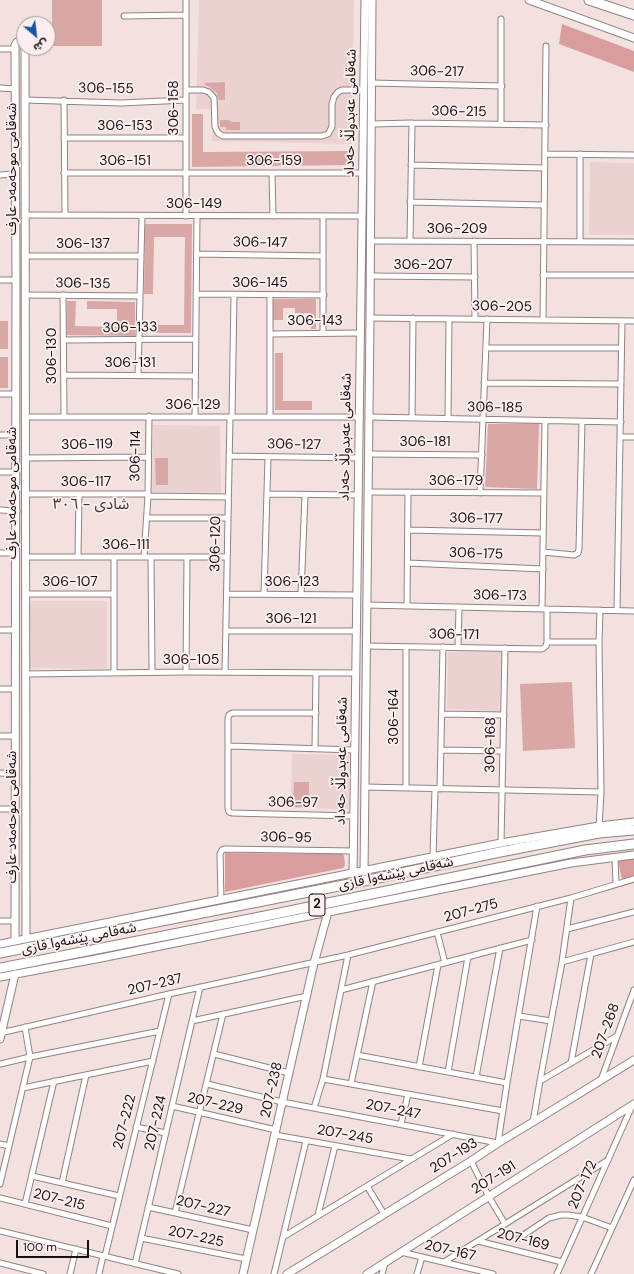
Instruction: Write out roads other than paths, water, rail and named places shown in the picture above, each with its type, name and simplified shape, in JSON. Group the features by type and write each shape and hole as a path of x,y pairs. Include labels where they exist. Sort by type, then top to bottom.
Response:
{"highway":[{"path":"589,0 634,15"},
{"name":"شەقامی پێشەوا قازی","path":"0,953 112,926 244,905 359,877 501,847 599,829 634,830"},
{"name":"شەقامی پێشەوا قازی","path":"0,968 100,954 158,942 247,919 371,899 585,850 634,844"},
{"path":"271,899 267,902 266,908 270,913 275,914"},
{"path":"244,905 249,906 252,911 251,917 247,919"}],"street":[{"name":"306-158","path":"186,0 186,216"},
{"name":"شەقامی عەبدوڵڵا حەداد","path":"359,877 354,851 354,816 365,0"},
{"name":"شەقامی عەبدوڵڵا حەداد","path":"359,877 364,787 370,360 372,0"},
{"path":"528,0 634,38"},
{"path":"124,16 186,15"},
{"path":"501,19 501,124"},
{"path":"0,49 15,50 16,44"},
{"path":"543,320 546,46"},
{"name":"شەقامی موحەمەد عارف","path":"15,50 15,941"},
{"name":"شەقامی موحەمەد عارف","path":"25,56 26,939"},
{"name":"306-217","path":"371,83 502,86"},
{"path":"0,88 15,88"},
{"path":"186,90 203,90 209,92 214,98 215,127 218,133 223,136 322,136 328,134 332,127 332,104 334,97 338,92 342,90 364,90"},
{"name":"306-155","path":"25,100 121,102 186,100"},
{"path":"64,100 65,215"},
{"path":"410,241 412,123"},
{"name":"306-215","path":"372,124 412,123 546,125"},
{"name":"306-153","path":"64,138 186,138"},
{"path":"363,152 371,152"},
{"path":"544,154 634,155"},
{"path":"580,154 580,242"},
{"path":"411,165 544,168"},
{"name":"306-151","path":"64,173 186,173"},
{"name":"306-159","path":"186,173 363,173"},
{"path":"272,173 273,216"},
{"path":"0,175 15,174"},
{"path":"410,202 544,205"},
{"name":"306-149","path":"25,215 362,216"},
{"path":"138,376 142,216"},
{"path":"195,417 197,216"},
{"path":"323,216 323,333"},
{"name":"306-209","path":"370,241 634,242"},
{"path":"474,241 475,319"},
{"name":"306-147","path":"197,254 323,256"},
{"name":"306-137","path":"25,256 141,256"},
{"path":"543,275 634,276"},
{"name":"306-207","path":"370,276 475,277"},
{"path":"0,280 16,280"},
{"name":"306-145","path":"197,294 324,295"},
{"name":"306-130","path":"63,295 64,417"},
{"name":"306-120","path":"225,672 234,295"},
{"path":"270,295 270,417"},
{"name":"306-135","path":"25,296 140,296"},
{"name":"306-205","path":"370,318 634,321"},
{"path":"412,418 413,318"},
{"path":"448,419 449,319"},
{"path":"480,493 487,319"},
{"path":"618,610 622,321"},
{"name":"306-143","path":"270,334 361,333"},
{"path":"16,336 25,336"},
{"name":"306-133","path":"64,340 196,339"},
{"path":"486,348 621,348"},
{"path":"360,360 370,360"},
{"name":"306-131","path":"64,375 195,376"},
{"path":"484,382 621,384"},
{"path":"0,394 16,394"},
{"name":"306-114","path":"144,557 148,495 149,416"},
{"name":"306-129","path":"26,417 360,416"},
{"name":"306-185","path":"369,417 621,422"},
{"path":"545,421 543,569 547,642 599,642"},
{"path":"543,552 574,555 578,553 582,422"},
{"path":"0,434 16,435"},
{"path":"620,437 634,437"},
{"name":"306-181","path":"368,454 482,455"},
{"name":"306-127","path":"229,456 359,458"},
{"name":"306-119","path":"25,458 148,457"},
{"path":"264,594 268,457"},
{"path":"0,472 16,472"},
{"name":"306-179","path":"368,492 544,493"},
{"path":"407,606 408,492"},
{"name":"306-117","path":"25,494 228,497"},
{"path":"78,557 79,494"},
{"path":"267,494 359,495"},
{"path":"302,594 305,495"},
{"path":"0,510 25,516"},
{"path":"147,518 228,518"},
{"name":"306-177","path":"408,530 544,533"},
{"path":"0,553 16,553"},
{"name":"306-111","path":"25,557 227,557"},
{"path":"114,557 114,673"},
{"path":"151,557 152,672"},
{"path":"186,672 187,557"},
{"name":"306-175","path":"408,564 543,569"},
{"path":"358,575 367,575"},
{"name":"306-107","path":"25,594 114,594"},
{"name":"306-123","path":"227,594 357,595"},
{"name":"306-173","path":"366,605 634,611"},
{"path":"458,647 459,607"},
{"path":"600,610 601,792 599,829 634,822"},
{"path":"0,630 16,630"},
{"name":"306-121","path":"226,631 357,631"},
{"name":"306-171","path":"366,646 542,649 546,646 547,642"},
{"name":"306-164","path":"406,647 406,788"},
{"path":"433,857 441,750 443,647"},
{"name":"306-168","path":"501,847 505,648"},
{"name":"306-105","path":"25,674 152,672 356,673"},
{"path":"315,748 316,672"},
{"path":"0,689 16,689"},
{"path":"316,713 232,713 228,718 229,746 355,750"},
{"path":"442,714 504,715"},
{"path":"0,736 16,736"},
{"name":"306-97","path":"229,746 228,808 229,812 232,814 354,816"},
{"path":"441,750 503,751"},
{"path":"0,773 15,774"},
{"path":"364,787 601,792"},
{"path":"0,809 15,809"},
{"path":"0,944 112,926 221,900 359,877 433,857 501,847"},
{"name":"306-95","path":"221,900 220,854 222,850 354,851"},
{"path":"158,942 328,912 371,899 571,863 634,855"},
{"path":"615,857 616,884"},
{"name":"207-275","path":"314,962 348,955 571,898 634,879"},
{"path":"533,1122 562,962 571,898"},
{"path":"498,1142 537,906"},
{"name":"207-238","path":"243,1274 314,962 328,912"},
{"path":"567,929 634,912"},
{"path":"0,920 15,924 17,931 20,933 24,931 25,927"},
{"path":"437,932 445,963"},
{"path":"341,990 532,940"},
{"path":"562,962 634,942"},
{"path":"476,1077 500,948"},
{"path":"0,976 15,974 100,954"},
{"path":"571,1063 590,954"},
{"path":"314,1108 322,1079 348,955"},
{"path":"448,1072 468,957"},
{"name":"207-237","path":"0,1035 25,1027 314,962"},
{"path":"420,1067 438,964"},
{"path":"0,1035 15,974"},
{"path":"351,1084 373,981"},
{"name":"207-224","path":"135,1264 200,987"},
{"name":"207-268","path":"601,1081 634,990"},
{"name":"207-222","path":"98,1274 112,1226 169,994"},
{"path":"192,1021 307,996"},
{"path":"175,1213 223,1014"},
{"path":"518,1016 551,1021"},
{"path":"0,1184 30,1057 25,1027"},
{"path":"0,1064 160,1030"},
{"path":"540,1081 617,1036"},
{"path":"214,1054 289,1073"},
{"path":"357,1055 507,1083"},
{"name":"207-193","path":"288,1274 498,1142 634,1060"},
{"path":"23,1088 153,1061"},
{"path":"62,1183 86,1075"},
{"path":"322,1079 503,1111"},
{"path":"25,1204 54,1081"},
{"name":"207-247","path":"207,1084 282,1102 498,1142"},
{"path":"401,1124 408,1094"},
{"name":"207-172","path":"557,1274 633,1105"},
{"name":"207-191","path":"367,1274 633,1105"},
{"name":"207-229","path":"172,1106 200,1112 275,1133"},
{"path":"136,1127 166,1133"},
{"name":"207-245","path":"275,1133 306,1141 411,1159"},
{"path":"283,1237 453,1134"},
{"path":"274,1274 306,1141"},
{"path":"0,1144 9,1146"},
{"path":"318,1215 335,1146"},
{"path":"444,1262 608,1160"},
{"path":"470,1161 505,1224"},
{"path":"32,1176 119,1196"},
{"path":"592,1274 634,1180"},
{"path":"367,1186 384,1214"},
{"name":"207-215","path":"0,1198 112,1226"},
{"name":"207-227","path":"148,1207 253,1230"},
{"path":"519,1238 549,1218 561,1215 582,1217 612,1228"},
{"path":"0,1231 178,1274"},
{"name":"207-225","path":"141,1238 246,1259"},
{"name":"207-169","path":"478,1241 562,1262"},
{"path":"70,1274 76,1249"},
{"name":"207-167","path":"401,1252 493,1274"},
{"path":"417,1274 422,1257"},
{"path":"0,1263 43,1274"},
{"path":"382,1274 385,1263"}],"district":[{"name":"شادی - ٣٠٦","path":"91,505"}]}
